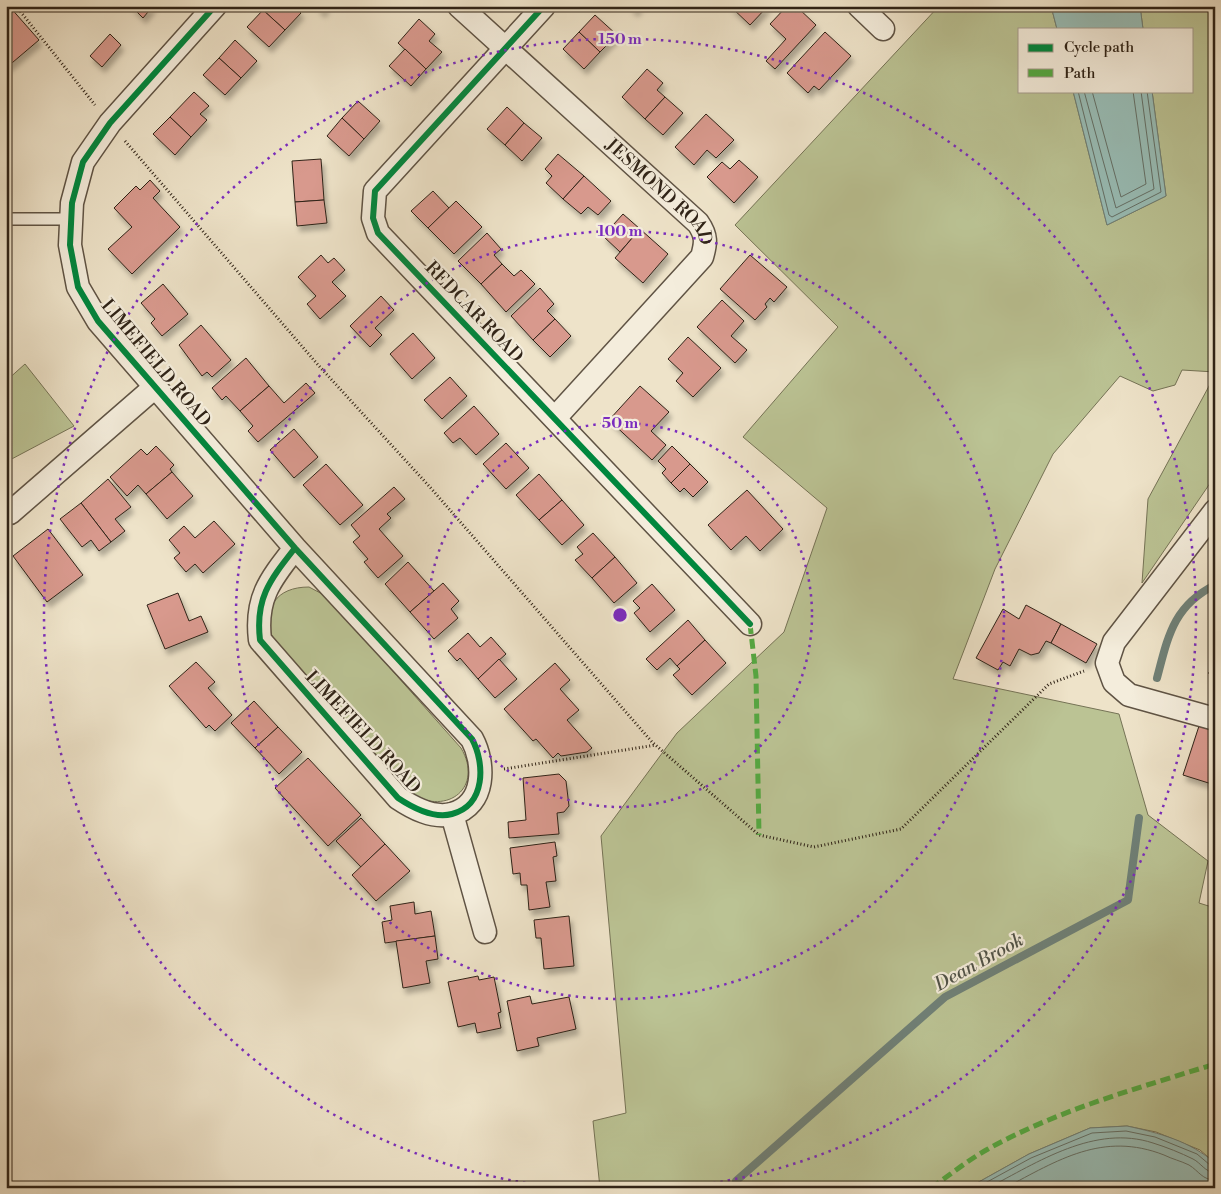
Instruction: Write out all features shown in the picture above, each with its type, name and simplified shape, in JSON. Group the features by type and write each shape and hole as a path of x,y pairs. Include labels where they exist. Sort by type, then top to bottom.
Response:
{"street":[{"name":"LIMEFIELD ROAD","path":"215,6 110,123 83,162 72,203 71,219 70,245 78,287 98,321 295,548 472,739 478,751 481,782 475,796 466,806 452,814 433,814 415,808 398,798 260,640 258,619 263,596 275,574 295,548"},
{"name":"JESMOND ROAD","path":"459,6 698,223 705,233 706,244 702,257 555,418"},
{"name":"REDCAR ROAD","path":"544,6 375,191 373,218 378,233 750,624"},
{"path":"859,6 883,29"},
{"path":"10,513 155,387"},
{"path":"1215,511 1114,642 1107,663 1114,682 1129,695 1215,719"},
{"path":"452,814 484,932"}],"lane":[{"path":"6,219 71,219"}],"path":[{"path":"16,6 110,123 319,366 428,486 656,745 759,835 814,847 901,828 1049,684 1107,663"},
{"path":"481,773 656,745"}],"green space":[{"path":"939,6 1051,6 1057,28 1018,28 1018,92 1073,92 1107,225 1166,196 1152,92 1194,92 1194,28 1143,28 1140,6 1215,6 1215,372 1182,370 1175,385 1153,391 1120,376 1053,454 995,569 953,679 1119,714 1148,815 1208,861 1199,903 1215,908 1215,1163 1200,1150 1156,1132 1127,1126 1090,1128 1029,1154 968,1188 600,1188 593,1121 626,1113 601,836 677,733 784,632 827,508 743,437 838,327 735,225"},
{"path":"25,364 74,426 6,462 6,381"},
{"path":"1215,375 1215,476 1142,583 1148,499"},
{"path":"309,587 326,596 461,748 467,762 468,775 465,785 458,794 438,802 425,800 411,794 273,639 269,618 274,601 288,591"}],"water":[{"path":"1051,6 1140,6 1143,28 1057,28"},
{"path":"1073,92 1152,92 1166,196 1107,225"},
{"path":"1127,1126 1185,1143 1205,1155 1215,1163 1215,1188 968,1188 1029,1154 1090,1128"}],"building":[{"path":"9,6 39,40 6,68 6,9"},
{"path":"131,6 153,6 143,18"},
{"path":"266,6 294,6 301,13 285,30 263,10"},
{"path":"316,6 327,6 322,12"},
{"path":"629,6 640,6 635,11"},
{"path":"730,6 768,6 750,25"},
{"path":"787,6 796,6 816,25 775,69 766,61 786,39 770,24"},
{"path":"263,10 285,30 269,47 247,27"},
{"path":"595,15 617,35 600,52 579,32"},
{"path":"419,19 435,34 429,41 442,52 426,69 398,43"},
{"path":"579,32 600,52 584,69 563,49"},
{"path":"825,32 851,56 819,90 814,86 808,93 787,73"},
{"path":"110,34 121,45 102,67 90,56"},
{"path":"235,40 257,61 241,78 219,58"},
{"path":"405,49 426,69 411,86 389,66"},
{"path":"219,58 241,78 225,95 203,75"},
{"path":"647,69 663,83 657,90 665,97 645,119 622,97"},
{"path":"194,92 209,106 200,114 207,120 191,137 170,117"},
{"path":"665,97 683,113 663,135 645,119"},
{"path":"358,101 380,121 364,139 342,118"},
{"path":"507,107 524,123 505,145 487,129"},
{"path":"706,114 734,140 716,158 707,150 694,165 675,147"},
{"path":"170,117 191,137 175,155 153,134"},
{"path":"342,118 364,139 349,156 327,136"},
{"path":"524,123 542,138 522,161 505,145"},
{"path":"558,154 584,176 563,199 546,183 552,176 545,169"},
{"path":"321,159 324,200 295,202 292,161"},
{"path":"739,160 758,177 734,203 707,177 722,162 730,169"},
{"path":"584,176 611,201 598,215 588,207 581,214 563,199"},
{"path":"150,180 160,191 153,198 180,227 132,274 108,249 132,227 114,208 136,186 140,190"},
{"path":"433,191 449,208 428,228 411,211"},
{"path":"324,200 327,223 297,226 295,202"},
{"path":"456,201 482,227 454,254 428,228"},
{"path":"623,214 640,229 620,252 603,236"},
{"path":"640,229 668,254 643,283 615,258"},
{"path":"487,233 501,249 494,255 502,264 481,284 458,261"},
{"path":"321,255 328,263 334,258 345,270 332,282 346,296 320,319 307,304 316,296 298,277"},
{"path":"750,255 787,287 774,302 770,298 765,304 767,307 755,320 720,289"},
{"path":"502,264 514,276 521,270 535,284 506,312 481,284"},
{"path":"163,284 188,314 162,336 151,323 155,319 141,303"},
{"path":"540,288 554,304 547,311 555,319 533,340 511,316"},
{"path":"381,296 394,310 375,328 382,335 370,347 350,326"},
{"path":"722,300 744,321 731,336 747,350 735,363 697,327"},
{"path":"555,319 571,336 550,357 533,340"},
{"path":"201,325 231,360 212,377 207,372 202,376 179,345"},
{"path":"413,333 435,358 412,379 390,354"},
{"path":"688,337 721,368 693,397 676,381 683,373 668,359"},
{"path":"246,358 269,386 240,411 226,396 222,400 212,388"},
{"path":"450,377 467,396 442,419 424,400"},
{"path":"306,383 315,393 258,442 248,431 253,426 240,411 269,386 284,403"},
{"path":"640,386 669,412 651,431 666,445 652,460 609,420"},
{"path":"474,406 499,434 476,455 460,438 453,443 444,433"},
{"path":"294,429 318,457 294,478 270,450"},
{"path":"506,443 529,468 506,489 483,464"},
{"path":"156,446 174,465 170,469 172,472 146,494 138,485 127,496 110,477 141,449 147,455"},
{"path":"672,446 690,464 671,483 662,473 666,469 658,461"},
{"path":"326,464 363,505 340,525 303,485"},
{"path":"690,464 708,482 693,497 684,488 680,492 671,483"},
{"path":"172,472 193,496 167,519 146,494"},
{"path":"539,474 562,500 539,520 516,495"},
{"path":"108,479 131,507 115,519 125,531 111,542 81,503"},
{"path":"394,487 405,499 387,514 391,518 379,529 403,556 378,578 364,562 368,559 353,542 360,536 351,525"},
{"path":"747,490 783,529 760,551 746,536 731,550 708,525"},
{"path":"562,500 584,525 562,545 539,520"},
{"path":"81,503 111,542 99,551 91,540 82,547 60,519"},
{"path":"214,521 235,544 203,573 195,564 186,572 174,558 180,553 169,540 184,526 195,538"},
{"path":"48,529 83,575 47,602 13,556"},
{"path":"593,533 615,557 592,578 575,560 583,554 577,547"},
{"path":"615,557 637,583 614,603 592,578"},
{"path":"408,562 434,591 410,612 385,584"},
{"path":"443,583 459,601 451,609 458,618 434,639 410,612"},
{"path":"652,584 675,610 650,632 634,613 640,608 633,601"},
{"path":"178,593 189,621 201,616 208,632 165,649 147,605"},
{"path":"1026,605 1061,624 1051,643 1046,641 1039,653 1031,655 1019,649 1010,666 1003,662 998,670 976,658 1003,609 1019,619"},
{"path":"688,620 705,640 677,666 670,658 657,670 646,659"},
{"path":"1061,624 1097,644 1086,663 1051,643"},
{"path":"468,633 480,647 491,637 506,654 478,679 460,658 457,661 448,651"},
{"path":"705,640 726,663 692,695 673,675 680,669 677,666"},
{"path":"499,659 517,679 495,698 478,679"},
{"path":"196,662 215,682 208,688 232,715 215,731 209,725 206,728 169,686"},
{"path":"555,663 570,680 560,689 579,710 567,720 592,748 587,752 561,756 558,753 553,758 536,739 533,741 504,709"},
{"path":"1215,666 1215,679 1208,673"},
{"path":"254,701 278,727 255,748 231,723"},
{"path":"1199,726 1215,731 1215,785 1183,775"},
{"path":"278,727 302,752 279,774 255,748"},
{"path":"308,758 361,815 328,846 275,788"},
{"path":"559,774 566,781 569,806 564,812 557,813 559,834 509,838 508,822 526,820 523,778"},
{"path":"361,818 385,844 361,867 336,841"},
{"path":"555,842 557,856 553,857 556,881 546,882 550,907 529,910 527,885 521,885 520,873 513,874 510,848"},
{"path":"385,844 410,871 376,901 352,875"},
{"path":"414,902 415,914 431,911 435,936 385,943 382,922 392,920 390,906"},
{"path":"569,916 574,966 544,969 541,938 536,938 534,920"},
{"path":"435,936 438,959 426,961 430,983 403,988 396,941"},
{"path":"478,976 479,980 494,977 501,1012 498,1013 501,1028 477,1033 475,1023 458,1027 448,982"},
{"path":"530,996 532,1004 569,997 576,1029 537,1038 539,1046 517,1051 507,1001"}],"waterway":[{"name":"Dean Brook","path":"1157,678 1174,624 1190,603 1201,593 1215,585"},
{"name":"Dean Brook","path":"735,1188 736,1181 945,997 1128,900 1139,818"}],"marked path":[{"path":"750,624 756,676 759,835"},
{"path":"931,1188 981,1153 1042,1123 1128,1091 1215,1064"}],"cycle path":[{"path":"215,6 110,123 83,162 72,203 70,245 78,287 98,321 295,548 472,739 479,760 480,782 477,793 463,809 452,814 431,814 417,809 398,798 260,640 260,612 266,590 295,548"},
{"path":"544,6 375,191 373,218 378,233 750,624"}]}
